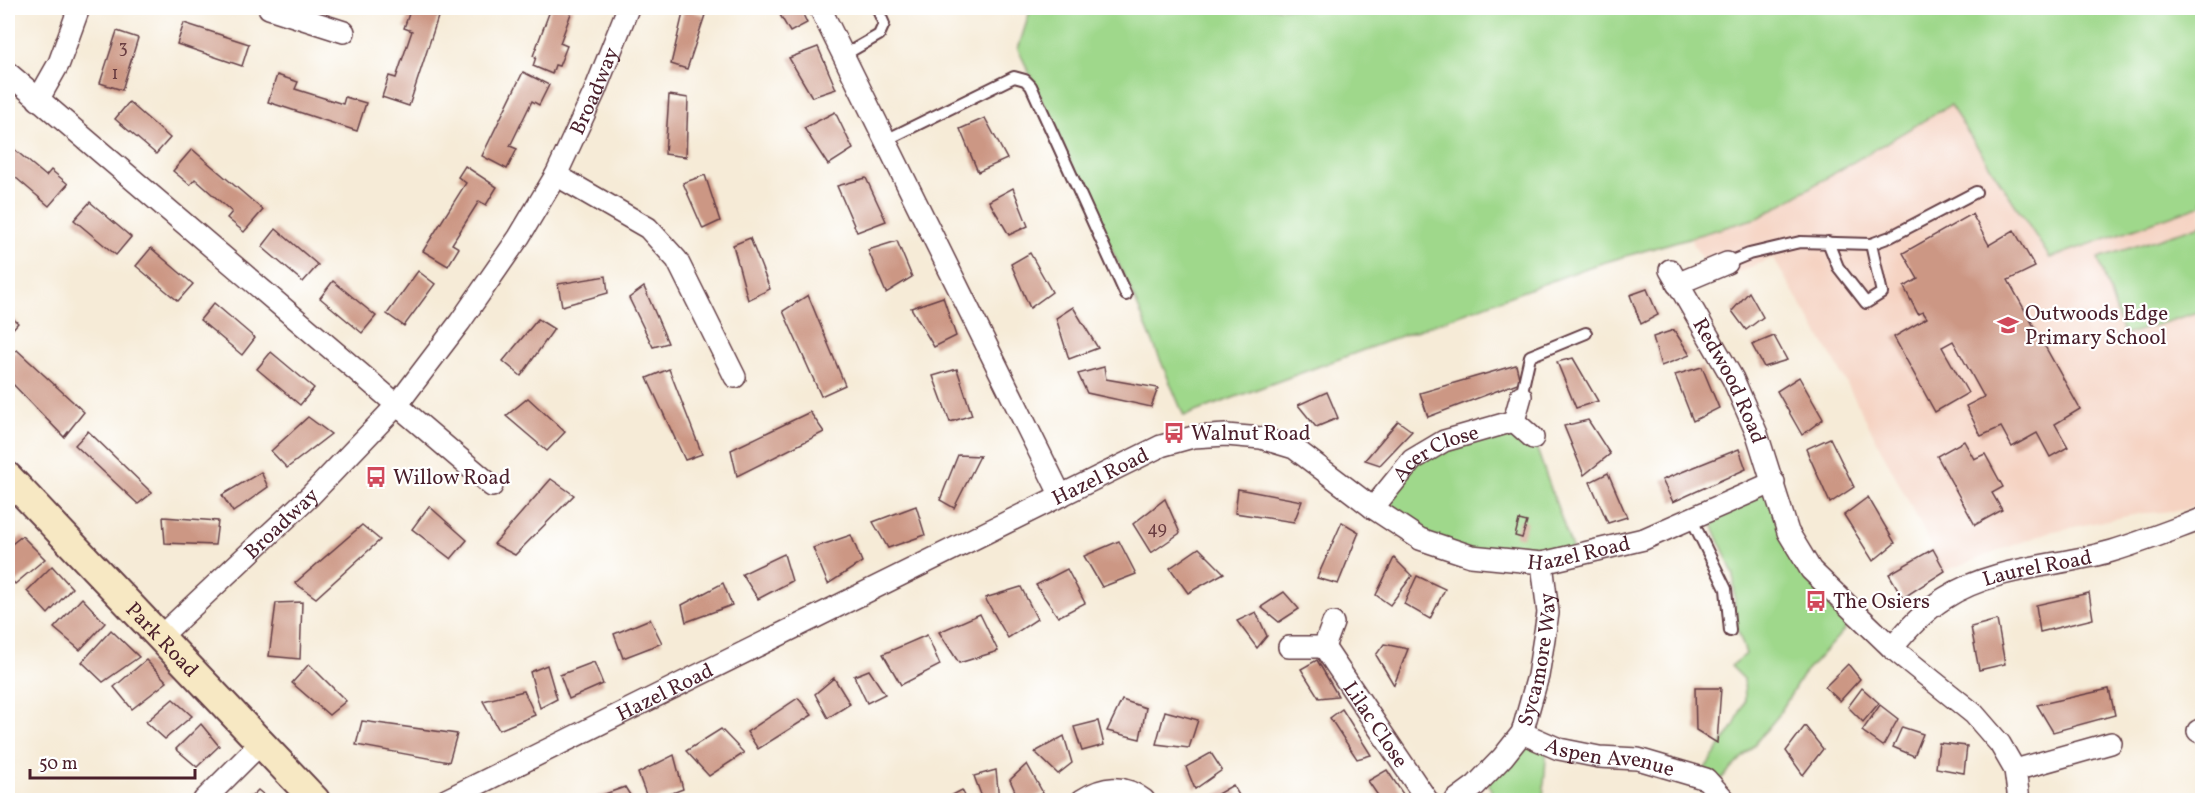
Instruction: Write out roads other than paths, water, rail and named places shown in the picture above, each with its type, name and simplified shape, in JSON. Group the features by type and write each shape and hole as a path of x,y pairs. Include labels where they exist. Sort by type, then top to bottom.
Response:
{"street":[{"path":"38,100 59,63 79,8"},
{"path":"269,8 344,32"},
{"name":"Broadway","path":"160,637 309,497 397,405 473,303 519,237 556,175 594,93 628,8"},
{"path":"820,8 1061,496"},
{"path":"8,72 492,486"},
{"path":"556,175 648,228 677,260 735,377"},
{"name":"Redwood Road","path":"1727,263 1674,277 1733,379 1757,434 1774,482"},
{"path":"1521,396 1514,422 1533,438"},
{"name":"Acer Close","path":"1373,507 1412,460 1444,441 1514,422"},
{"name":"Hazel Road","path":"446,801 1161,446 1193,437 1226,435 1261,438 1294,448 1373,507 1420,538 1471,556 1542,563 1644,538 1774,482"},
{"name":"Park Road","path":"8,477 315,801"},
{"path":"1774,482 1788,532 1811,570 1892,648 1974,714 2000,744 2015,770 2019,801"},
{"name":"Laurel Road","path":"1892,648 1919,618 1944,598 1973,582 2004,572 2111,551 2202,519"},
{"name":"Sycamore Way","path":"1456,801 1475,786 1503,757 1521,733 1538,676 1548,613 1542,563"},
{"path":"1289,647 1324,647 1333,623"},
{"name":"Lilac Close","path":"1324,647 1426,801"},
{"name":"Aspen Avenue","path":"1521,733 1559,749 1599,757 1638,759 1706,779 1725,801"},
{"path":"204,801 261,743"},
{"path":"2015,770 2090,759 2111,743"},
{"path":"1082,801 1105,788 1132,791 1144,801"}],"lane":[{"path":"844,55 879,35 884,24 877,8"},
{"path":"886,140 1014,77 1025,80 1031,86 1126,295"},
{"path":"1727,263 1749,254 1800,242 1871,244 1890,237 1976,192"},
{"path":"1828,242 1838,267 1866,303 1882,293 1871,244"},
{"path":"1521,396 1530,356 1586,333"},
{"path":"1691,518 1726,589 1730,631"}],"place":[{"name":"Outwoods Edge Primary School","path":"2008,325"},
{"name":"Walnut Road","path":"1174,433"},
{"name":"Willow Road","path":"376,477"},
{"name":"The Osiers","path":"1816,601"}]}
